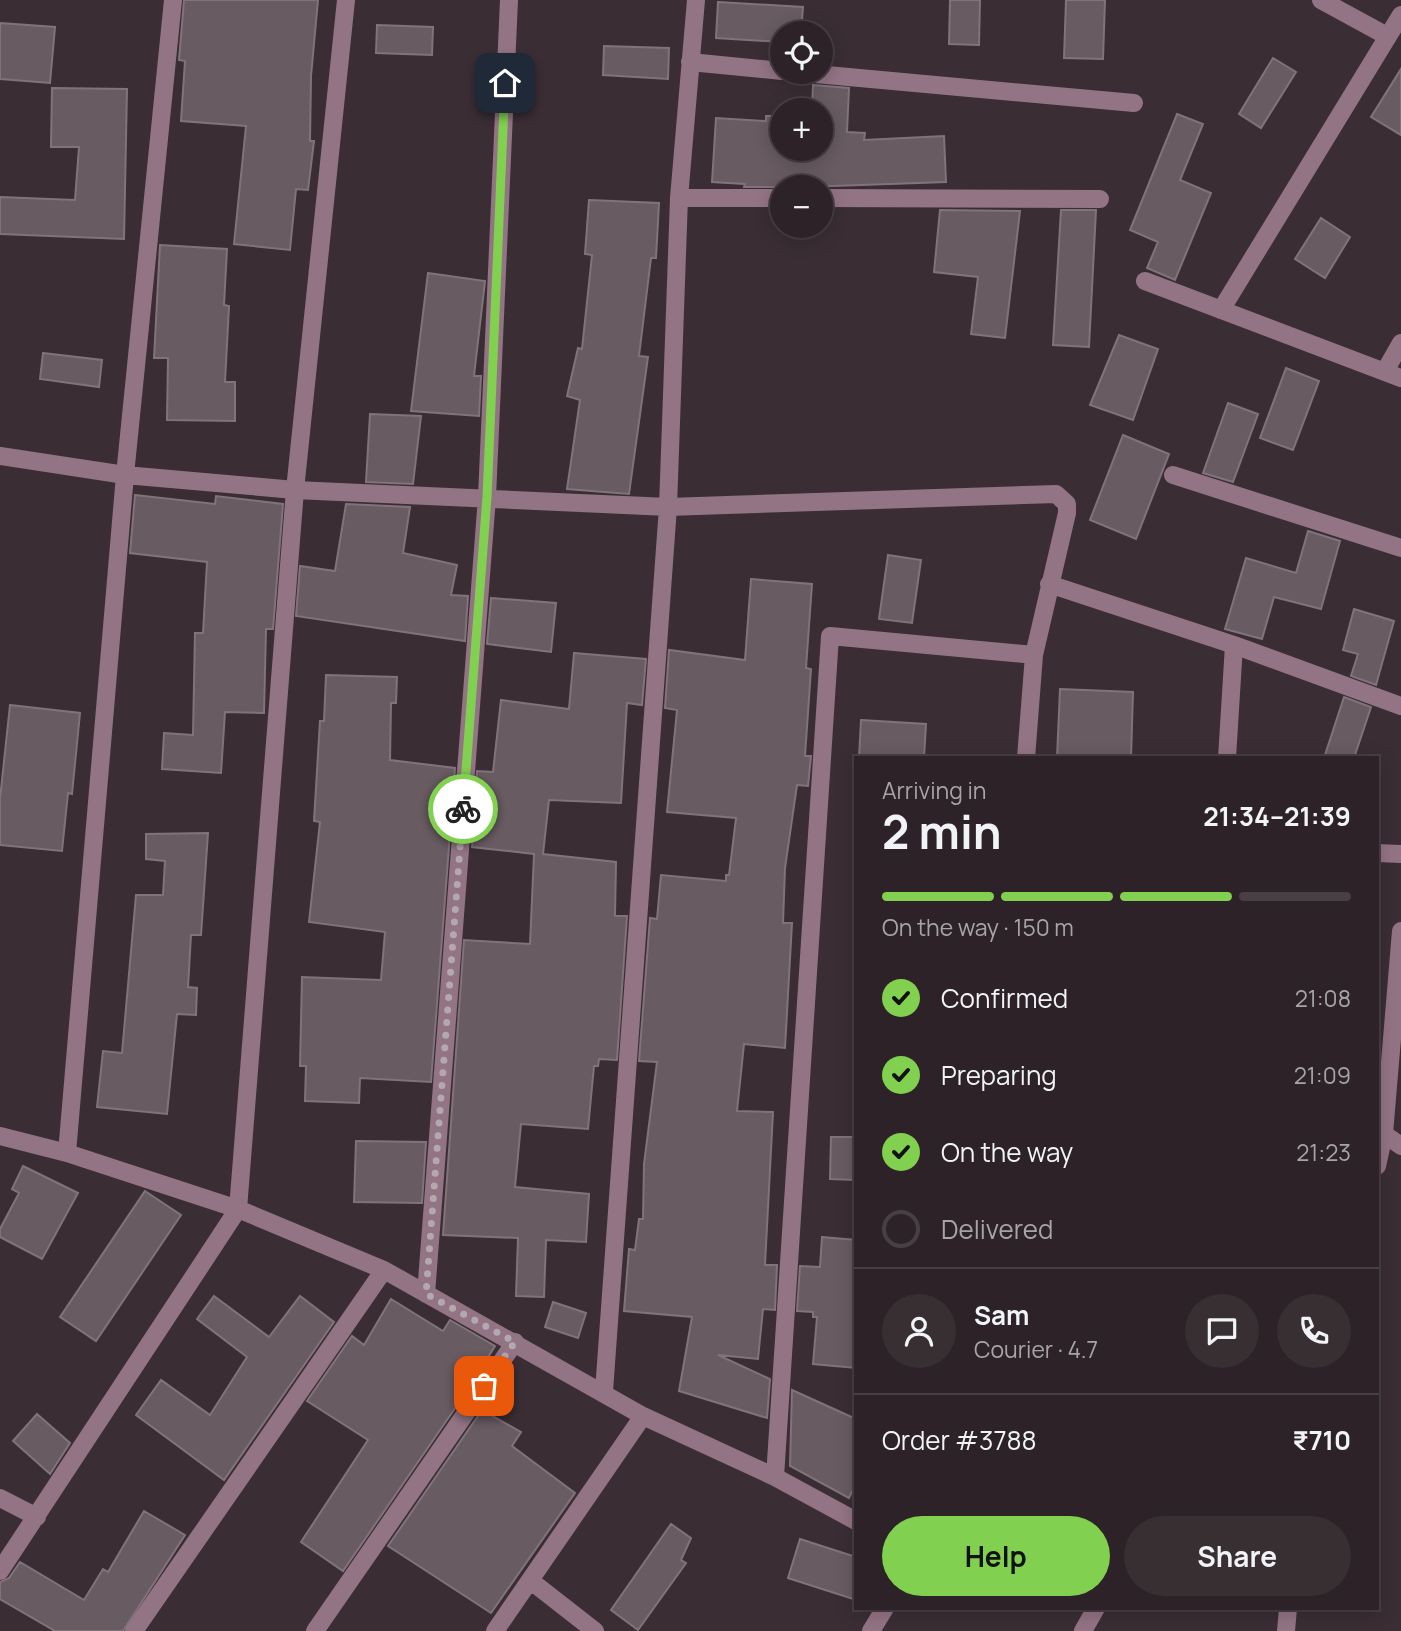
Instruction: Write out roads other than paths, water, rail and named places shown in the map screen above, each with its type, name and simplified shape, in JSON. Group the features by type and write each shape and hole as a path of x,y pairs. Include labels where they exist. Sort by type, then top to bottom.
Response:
{"street":[{"path":"67,1153 125,475 173,0"},
{"path":"0,1571 238,1209 295,490 346,0"},
{"path":"426,1294 487,497 509,0"},
{"path":"604,1391 668,507 679,198 696,0"},
{"path":"1321,0 1387,36"},
{"path":"1221,310 1401,15"},
{"path":"690,62 770,70"},
{"path":"833,76 1134,103"},
{"path":"679,198 770,198"},
{"path":"833,198 1100,199"},
{"path":"1145,281 1393,375 1401,343"},
{"path":"0,456 125,475 295,490 668,507 1049,493 1063,498 1067,513 1034,655 1026,756"},
{"path":"1173,475 1401,548"},
{"path":"1049,584 1234,645 1401,706"},
{"path":"775,1477 830,636 1034,655"},
{"path":"1227,756 1234,645"},
{"path":"1379,852 1401,854"},
{"path":"1379,1157 1384,1133 1401,931"},
{"path":"1384,1133 1401,1146"},
{"path":"0,1136 67,1153 238,1209 384,1270 604,1391 643,1416 775,1477 854,1520"},
{"path":"134,1631 384,1270"},
{"path":"315,1631 515,1342"},
{"path":"495,1631 643,1416"},
{"path":"0,1499 37,1517"},
{"path":"531,1581 595,1631"},
{"path":"871,1631 883,1610"},
{"path":"1083,1631 1095,1610"},
{"path":"1286,1631 1287,1610"}]}
